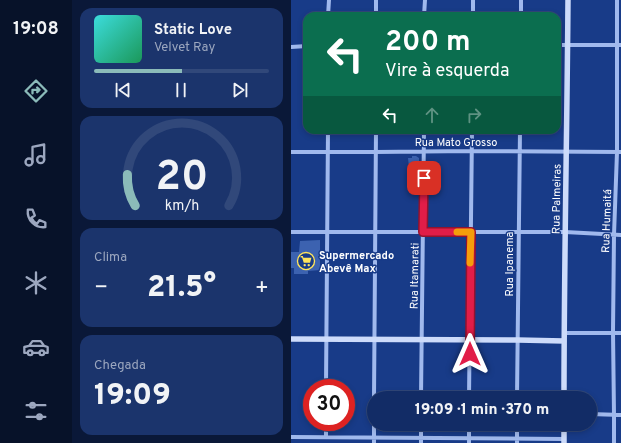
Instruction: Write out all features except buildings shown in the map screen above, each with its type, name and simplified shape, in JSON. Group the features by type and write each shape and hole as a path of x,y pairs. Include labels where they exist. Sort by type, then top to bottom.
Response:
{"street":[{"path":"329,0 329,12"},
{"path":"376,12 377,0"},
{"path":"424,12 425,0"},
{"path":"473,0 473,12"},
{"path":"521,0 521,12"},
{"name":"Rua Palmeiras","path":"564,391 568,0"},
{"name":"Rua Humaitá","path":"614,443 614,235 619,152 619,45 617,0"},
{"path":"561,45 619,45"},
{"path":"291,46 303,46"},
{"path":"326,379 328,134"},
{"path":"374,391 375,134"},
{"name":"Rua Itamarati","path":"421,391 424,134"},
{"path":"469,391 472,134"},
{"name":"Rua Ipanema","path":"517,391 520,134"},
{"name":"Rua Mato Grosso","path":"291,152 619,152"},
{"path":"291,232 565,232 621,235"},
{"path":"564,333 621,333"},
{"path":"291,339 564,341"},
{"path":"597,415 621,415"},
{"path":"326,431 326,437"},
{"path":"374,431 374,443"},
{"path":"421,431 421,443"},
{"path":"469,431 469,443"},
{"path":"291,437 469,438 517,441 564,441"}],"slow traffic":[{"path":"457,232 471,232 470,263"}],"place":[{"name":"Supermercado Abevê Max","path":"306,261"}],"route":[{"path":"424,178 423,232 471,232 470,354"}]}
